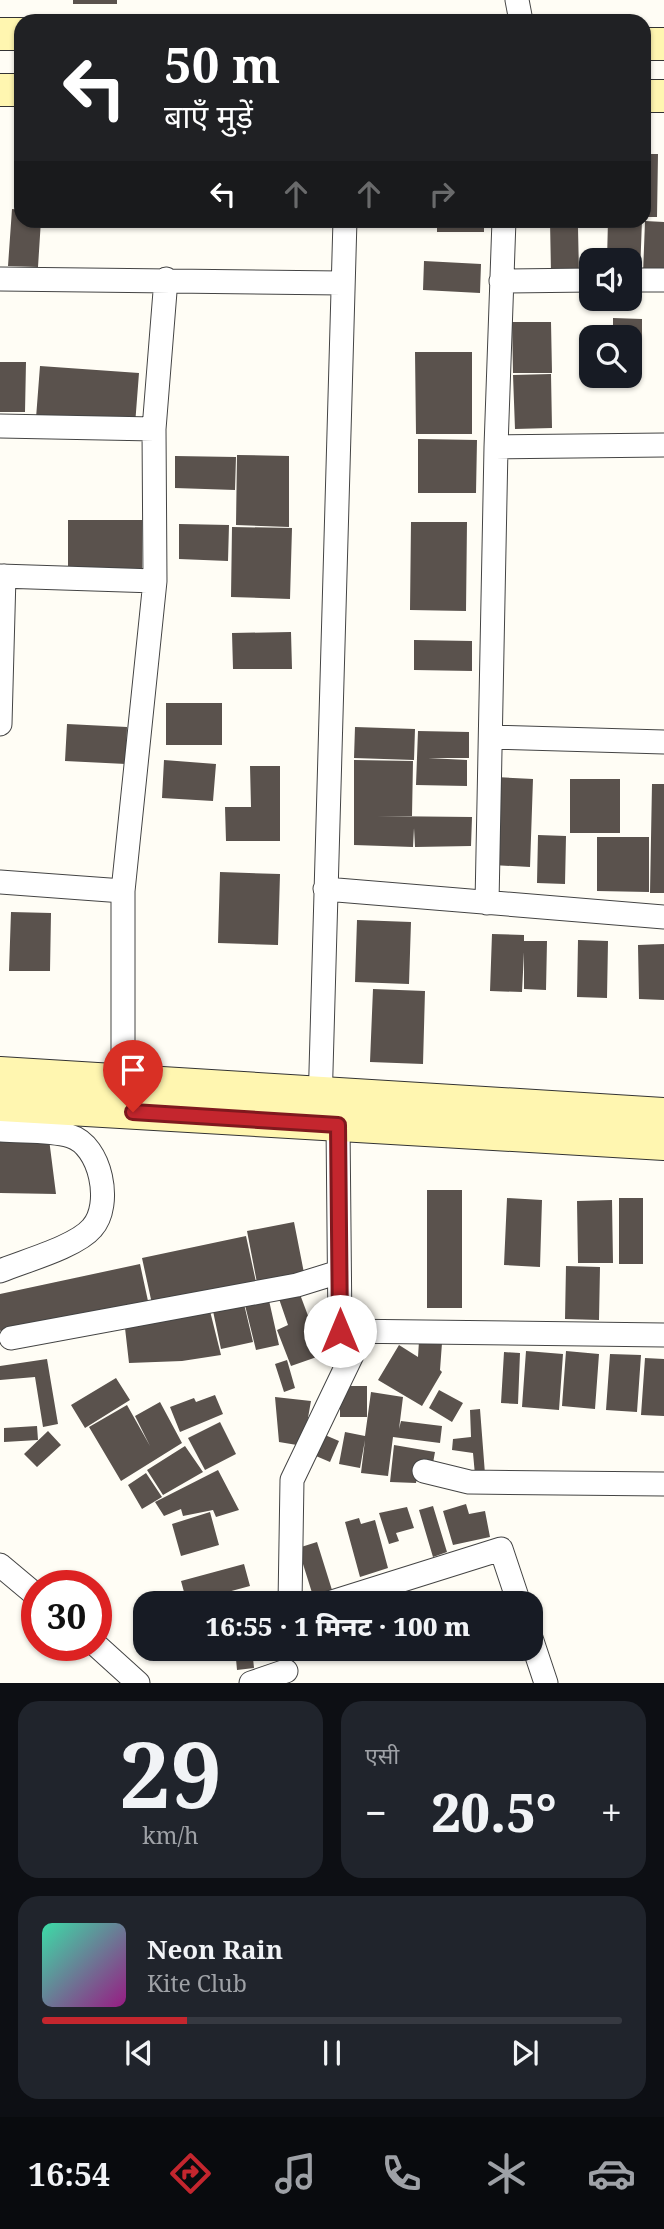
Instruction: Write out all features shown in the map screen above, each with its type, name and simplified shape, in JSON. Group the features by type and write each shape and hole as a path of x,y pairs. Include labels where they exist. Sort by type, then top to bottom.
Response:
{"street":[{"path":"344,228 325,889 326,1114 340,1272 340,1331 664,1335"},
{"path":"487,903 496,447 504,228"},
{"path":"0,279 341,283"},
{"path":"124,1079 124,891 155,581 154,429 166,279"},
{"path":"642,280 664,280"},
{"path":"501,281 579,281"},
{"path":"0,426 154,429"},
{"path":"496,447 664,445"},
{"path":"0,724 2,576 155,581"},
{"path":"491,737 664,742"},
{"path":"0,882 124,891"},
{"path":"325,889 664,917"},
{"path":"0,1073 124,1079 326,1114 664,1144"},
{"path":"0,1105 326,1114 664,1114"},
{"path":"0,1130 70,1136 82,1142 103,1180 102,1209 92,1229 69,1242 0,1271"},
{"path":"11,1338 297,1285 340,1272"},
{"path":"290,1591 292,1480 363,1332"},
{"path":"424,1471 470,1482 664,1484"},
{"path":"367,1591 502,1549 516,1591"},
{"path":"0,1565 21,1583"},
{"path":"112,1659 138,1683"},
{"path":"539,1661 546,1683"},
{"path":"251,1683 287,1667"}],"building":[{"path":"73,0 117,0 117,4 73,4"},
{"path":"651,154 658,154 657,217 651,217"},
{"path":"12,209 14,228 40,228 38,267 8,266"},
{"path":"651,221 664,222 664,276 643,275 645,228 651,228"},
{"path":"437,228 484,228 484,232 437,232"},
{"path":"550,228 578,228 579,273 551,273"},
{"path":"608,228 642,228 641,248 607,248"},
{"path":"424,261 481,264 480,293 423,290"},
{"path":"613,318 642,319 642,325 613,325"},
{"path":"512,322 551,322 552,373 513,373"},
{"path":"415,352 472,352 472,434 416,434"},
{"path":"0,362 26,362 25,412 0,412"},
{"path":"40,366 139,373 135,425 36,418"},
{"path":"551,374 552,428 515,429 513,375"},
{"path":"418,439 477,440 476,493 418,493"},
{"path":"237,455 289,456 289,527 236,525"},
{"path":"175,456 236,457 235,490 175,488"},
{"path":"68,520 142,520 142,574 68,573"},
{"path":"411,522 467,522 466,611 410,610"},
{"path":"179,524 229,525 228,561 179,559"},
{"path":"232,527 292,528 290,599 231,597"},
{"path":"291,632 292,669 233,669 232,633"},
{"path":"414,640 472,641 472,671 414,670"},
{"path":"166,703 222,703 222,745 166,745"},
{"path":"67,724 127,727 126,764 65,761"},
{"path":"355,727 415,729 414,760 354,758"},
{"path":"418,731 469,732 469,758 428,758 467,760 467,786 416,785"},
{"path":"164,760 216,764 213,801 162,798"},
{"path":"354,760 413,761 412,816 377,816 472,817 471,846 415,847 414,828 413,847 354,845"},
{"path":"250,766 280,766 280,841 226,841 225,807 251,807"},
{"path":"496,777 533,779 530,867 492,865"},
{"path":"570,779 620,779 620,833 570,833"},
{"path":"652,784 664,784 664,893 650,893"},
{"path":"538,835 566,836 565,884 537,883"},
{"path":"597,837 649,837 649,892 597,891"},
{"path":"220,872 280,874 278,945 218,943"},
{"path":"11,912 51,913 50,971 9,971"},
{"path":"357,920 411,922 409,984 355,982"},
{"path":"492,934 524,935 524,941 547,941 546,990 524,989 524,952 522,992 490,991"},
{"path":"578,940 608,941 607,998 577,997"},
{"path":"664,944 664,1000 639,999 638,945"},
{"path":"373,989 425,991 423,1064 370,1062"},
{"path":"0,1137 49,1139 56,1194 0,1193"},
{"path":"427,1190 462,1190 462,1308 427,1308"},
{"path":"507,1198 542,1200 540,1267 504,1265"},
{"path":"619,1198 643,1198 643,1264 619,1264"},
{"path":"612,1200 613,1263 578,1263 577,1201"},
{"path":"294,1222 305,1278 258,1288 247,1231"},
{"path":"246,1236 256,1282 152,1304 142,1258"},
{"path":"140,1264 148,1301 69,1317 4,1337 0,1330 0,1294"},
{"path":"566,1266 600,1267 599,1320 565,1319"},
{"path":"298,1289 310,1321 319,1318 331,1352 291,1366 277,1330 288,1325 278,1296"},
{"path":"268,1296 279,1345 256,1350 244,1301"},
{"path":"244,1304 253,1342 221,1349 213,1311"},
{"path":"210,1311 221,1355 182,1361 129,1363 125,1328"},
{"path":"419,1341 442,1343 442,1372 422,1406 378,1380 399,1345 418,1357"},
{"path":"526,1351 563,1354 559,1410 522,1407"},
{"path":"566,1351 599,1354 595,1409 562,1406"},
{"path":"504,1352 520,1353 518,1404 501,1403"},
{"path":"610,1354 641,1355 637,1412 606,1410"},
{"path":"645,1358 664,1359 664,1416 641,1415"},
{"path":"47,1359 58,1424 43,1427 35,1377 0,1380 0,1366"},
{"path":"287,1360 295,1388 284,1392 275,1364"},
{"path":"116,1378 130,1400 85,1428 71,1405"},
{"path":"340,1386 367,1386 367,1417 340,1417"},
{"path":"439,1390 463,1403 452,1422 429,1408"},
{"path":"371,1392 403,1397 399,1429 401,1421 442,1426 440,1443 393,1437 388,1476 361,1473 365,1440 360,1468 339,1464 345,1432 365,1436"},
{"path":"215,1395 223,1414 180,1432 170,1407 194,1398 196,1402"},
{"path":"275,1397 311,1401 303,1446 279,1442"},
{"path":"160,1402 182,1443 121,1481 89,1427 127,1405 150,1446 135,1416"},
{"path":"480,1409 485,1474 475,1475 473,1453 452,1450 453,1439 471,1437 470,1410"},
{"path":"220,1422 236,1454 205,1470 188,1438"},
{"path":"37,1426 38,1440 4,1442 4,1428"},
{"path":"48,1431 61,1445 37,1467 24,1454"},
{"path":"318,1432 339,1441 330,1462 309,1453"},
{"path":"394,1445 435,1452 433,1463 419,1462 416,1483 390,1482"},
{"path":"185,1446 203,1472 163,1495 147,1470"},
{"path":"218,1470 239,1510 216,1517 213,1510 183,1516 181,1509 164,1516 155,1502"},
{"path":"146,1473 162,1497 142,1509 128,1485"},
{"path":"466,1504 469,1514 485,1511 490,1537 453,1545 443,1511"},
{"path":"433,1506 447,1552 433,1557 419,1510"},
{"path":"407,1507 414,1528 396,1533 399,1541 389,1544 379,1513"},
{"path":"210,1512 219,1545 181,1556 172,1524"},
{"path":"359,1518 361,1524 375,1520 388,1568 360,1577 345,1522"},
{"path":"317,1542 332,1590 311,1591 298,1548"},
{"path":"244,1564 250,1586 231,1591 184,1591 181,1581"},
{"path":"236,1661 253,1661 254,1668 237,1670"}],"route":[{"path":"133,1112 338,1125 340,1331"}]}
